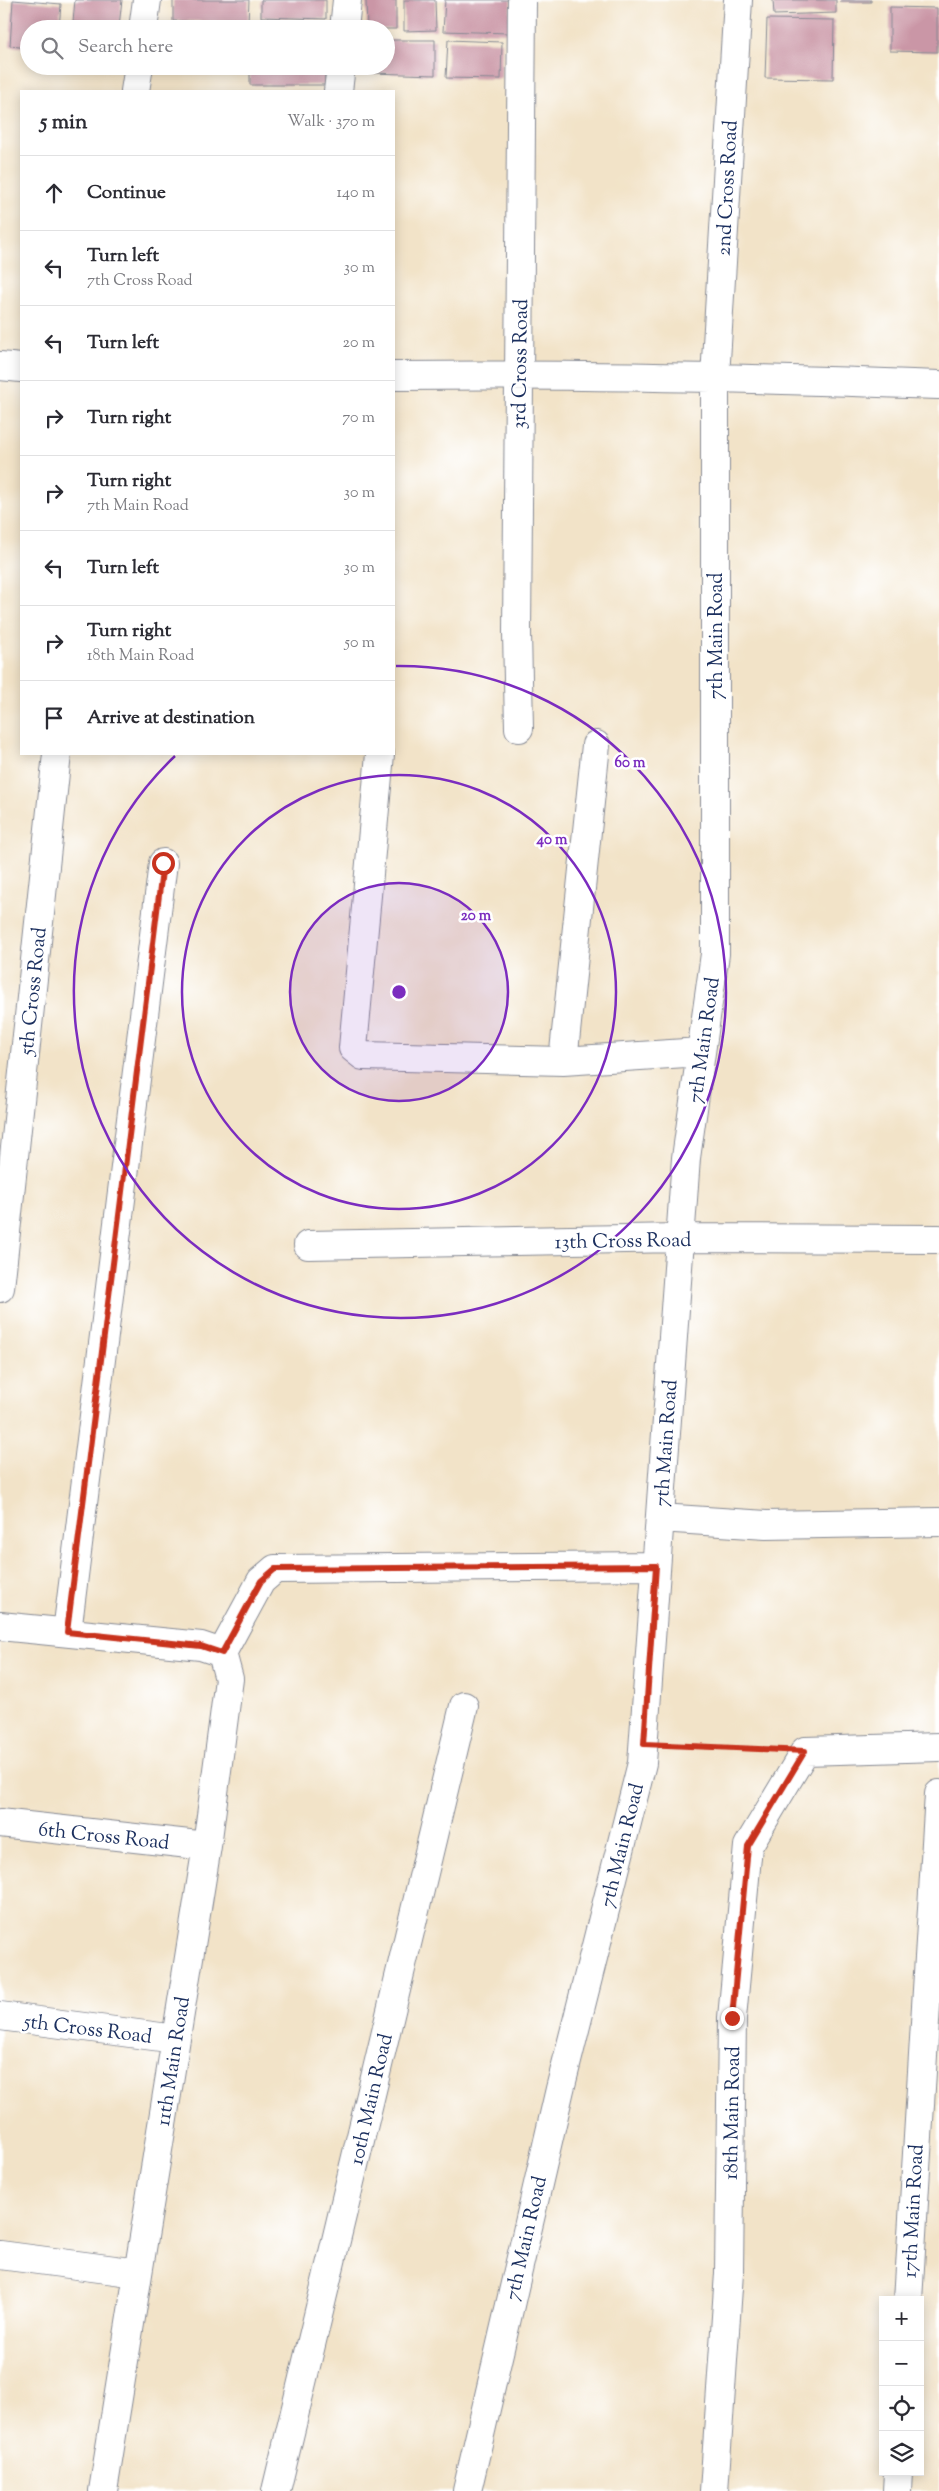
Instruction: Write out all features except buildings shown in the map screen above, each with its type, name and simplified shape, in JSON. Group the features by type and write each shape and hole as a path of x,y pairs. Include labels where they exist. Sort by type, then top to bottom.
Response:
{"street":[{"path":"145,20 147,0"},
{"path":"345,20 346,0"},
{"name":"3rd Cross Road","path":"519,728 516,632 522,0"},
{"name":"2nd Cross Road","path":"715,377 738,0"},
{"path":"135,90 138,75"},
{"path":"338,90 339,75"},
{"path":"0,366 20,368"},
{"path":"395,376 519,374 715,377 939,385"},
{"name":"7th Main Road","path":"467,2491 560,2089 642,1764 686,1158 715,954 715,377"},
{"path":"563,1061 596,745"},
{"name":"5th Cross Road","path":"0,1288 57,755"},
{"path":"380,755 353,1048 363,1056 563,1061 701,1052"},
{"path":"67,1632 163,863"},
{"name":"13th Cross Road","path":"308,1245 680,1238 939,1239"},
{"path":"660,1518 766,1525 939,1522"},
{"path":"0,1626 212,1649 261,1581 275,1569 656,1566"},
{"name":"11th Main Road","path":"103,2491 207,1846 229,1679 212,1649"},
{"name":"10th Main Road","path":"276,2491 464,1706"},
{"path":"805,1751 939,1747"},
{"name":"18th Main Road","path":"714,2491 729,2273 732,2018 748,1846 805,1751"},
{"name":"17th Main Road","path":"908,2296 939,1794"},
{"name":"6th Cross Road","path":"0,1823 207,1846"},
{"name":"5th Cross Road","path":"0,2016 176,2039"},
{"path":"0,2255 138,2273"},
{"path":"897,2491 898,2476"}],"path":[{"path":"644,1744 805,1751"}],"route":[{"path":"163,863 67,1632 201,1646 222,1653 261,1581 275,1569 656,1566 644,1744 805,1751 748,1846 732,2018"}]}
